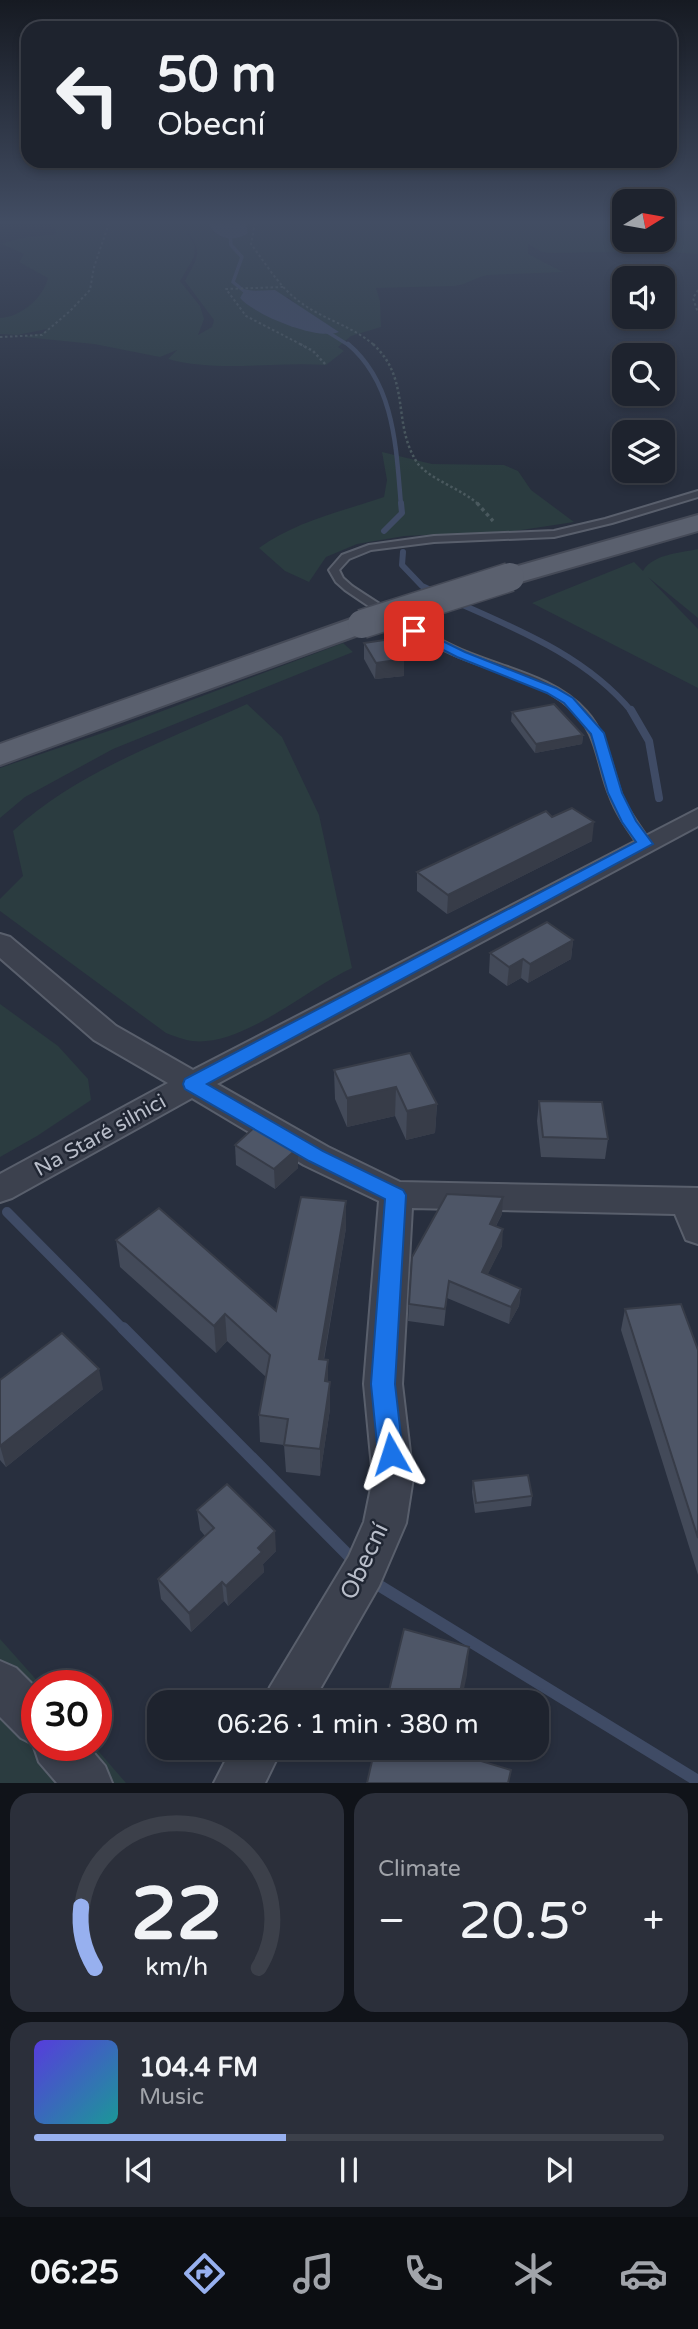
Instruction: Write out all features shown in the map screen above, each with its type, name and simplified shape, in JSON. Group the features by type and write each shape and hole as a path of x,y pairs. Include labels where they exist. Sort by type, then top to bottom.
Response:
{"main road":[{"path":"0,755 362,624 510,577 698,523"}],"street":[{"name":"Na Staré silnici","path":"0,1189 192,1084 698,816"},
{"path":"0,943 105,1033 316,1156 396,1195 695,1210"},
{"name":"Obecní","path":"294,1690 364,1571 385,1523 393,1478 383,1384 396,1195"},
{"path":"0,1684 21,1706"},
{"path":"238,1783 252,1760"},
{"path":"69,1761 88,1783"}],"lane":[{"path":"645,844 629,822 615,793 597,733 568,701 414,631 340,581 334,569 340,559 365,548 391,543 507,538 563,532 698,494"}],"path":[{"path":"0,337 42,335 51,330 75,306"},
{"path":"239,306 246,316 313,351 326,365"},
{"path":"308,306 361,333 385,355 395,372 406,438 419,465 476,502 507,538"}],"shaded area":[{"path":"28,306 200,306 204,319 198,335 212,327 214,320 204,306 250,306 288,324 330,333 339,332 298,306 380,306 381,327 351,336 338,347 344,351 326,365 227,366 168,359 177,350 160,357 94,344 24,337 43,333 47,329 17,335 0,334 0,318 16,314"},
{"path":"382,452 432,464 504,465 518,471 531,490 574,522 515,531 404,536 357,544 326,557 309,582 285,571 259,548 303,524 384,497 387,480"},
{"path":"698,549 698,618 648,577 698,629 698,688 532,603 634,562 643,571 647,565 660,558"},
{"path":"343,643 353,652 113,749 25,797 0,818 0,768 120,727"},
{"path":"247,704 282,737 319,815 352,968 253,1026 212,1040 189,1040 166,1033 0,911 0,899 23,876 13,831 39,810 66,791 124,758"},
{"path":"0,1004 58,1046 88,1079 91,1100 0,1157"},
{"path":"0,1639 28,1670 21,1670 21,1761 107,1761 126,1783 0,1783"}],"water":[{"path":"250,306 300,306 339,332 329,334 302,330"}],"building":[{"path":"391,639 404,659 376,663 364,643"},
{"path":"554,704 583,735 536,744 512,712"},
{"path":"572,808 594,822 448,895 417,872 546,811 552,817"},
{"path":"547,922 573,940 530,964 523,959 509,967 490,953"},
{"path":"410,1053 437,1104 407,1111 396,1087 347,1098 334,1070"},
{"path":"539,1101 602,1102 608,1139 543,1137"},
{"path":"258,1124 298,1148 274,1169 235,1145"},
{"path":"447,1194 503,1197 490,1224 503,1229 482,1272 521,1289 511,1307 449,1281 445,1309 409,1304 412,1257"},
{"path":"301,1197 346,1201 319,1359 328,1360 325,1381 330,1382 320,1449 284,1445 288,1419 259,1415 270,1355 225,1314 214,1326 116,1240 159,1208 276,1311"},
{"path":"681,1304 698,1350 698,1538 625,1309"},
{"path":"62,1333 99,1369 0,1446 0,1380"},
{"path":"528,1475 532,1496 476,1503 473,1481"},
{"path":"227,1484 275,1531 258,1548 262,1552 226,1586 222,1582 189,1613 158,1579 214,1528 197,1510"},
{"path":"404,1629 469,1647 461,1690 389,1690"},
{"path":"372,1760 478,1760 511,1770 508,1783 367,1783"}],"waterway":[{"path":"326,331 350,346"},
{"path":"350,346 364,360 384,397 394,440 401,505"},
{"path":"384,531 402,513 401,503"},
{"path":"403,552 402,565 422,586 435,592"},
{"path":"456,602 528,635 573,660 614,693 632,712"},
{"path":"631,710 649,741 659,798"},
{"path":"7,1212 124,1330"},
{"path":"123,1328 352,1559"},
{"path":"380,1586 698,1781"}],"route":[{"path":"391,1454 383,1384 396,1195 316,1156 192,1084 645,844 629,822 615,793 601,740 593,725 568,701 560,695 461,654 414,631"}]}
